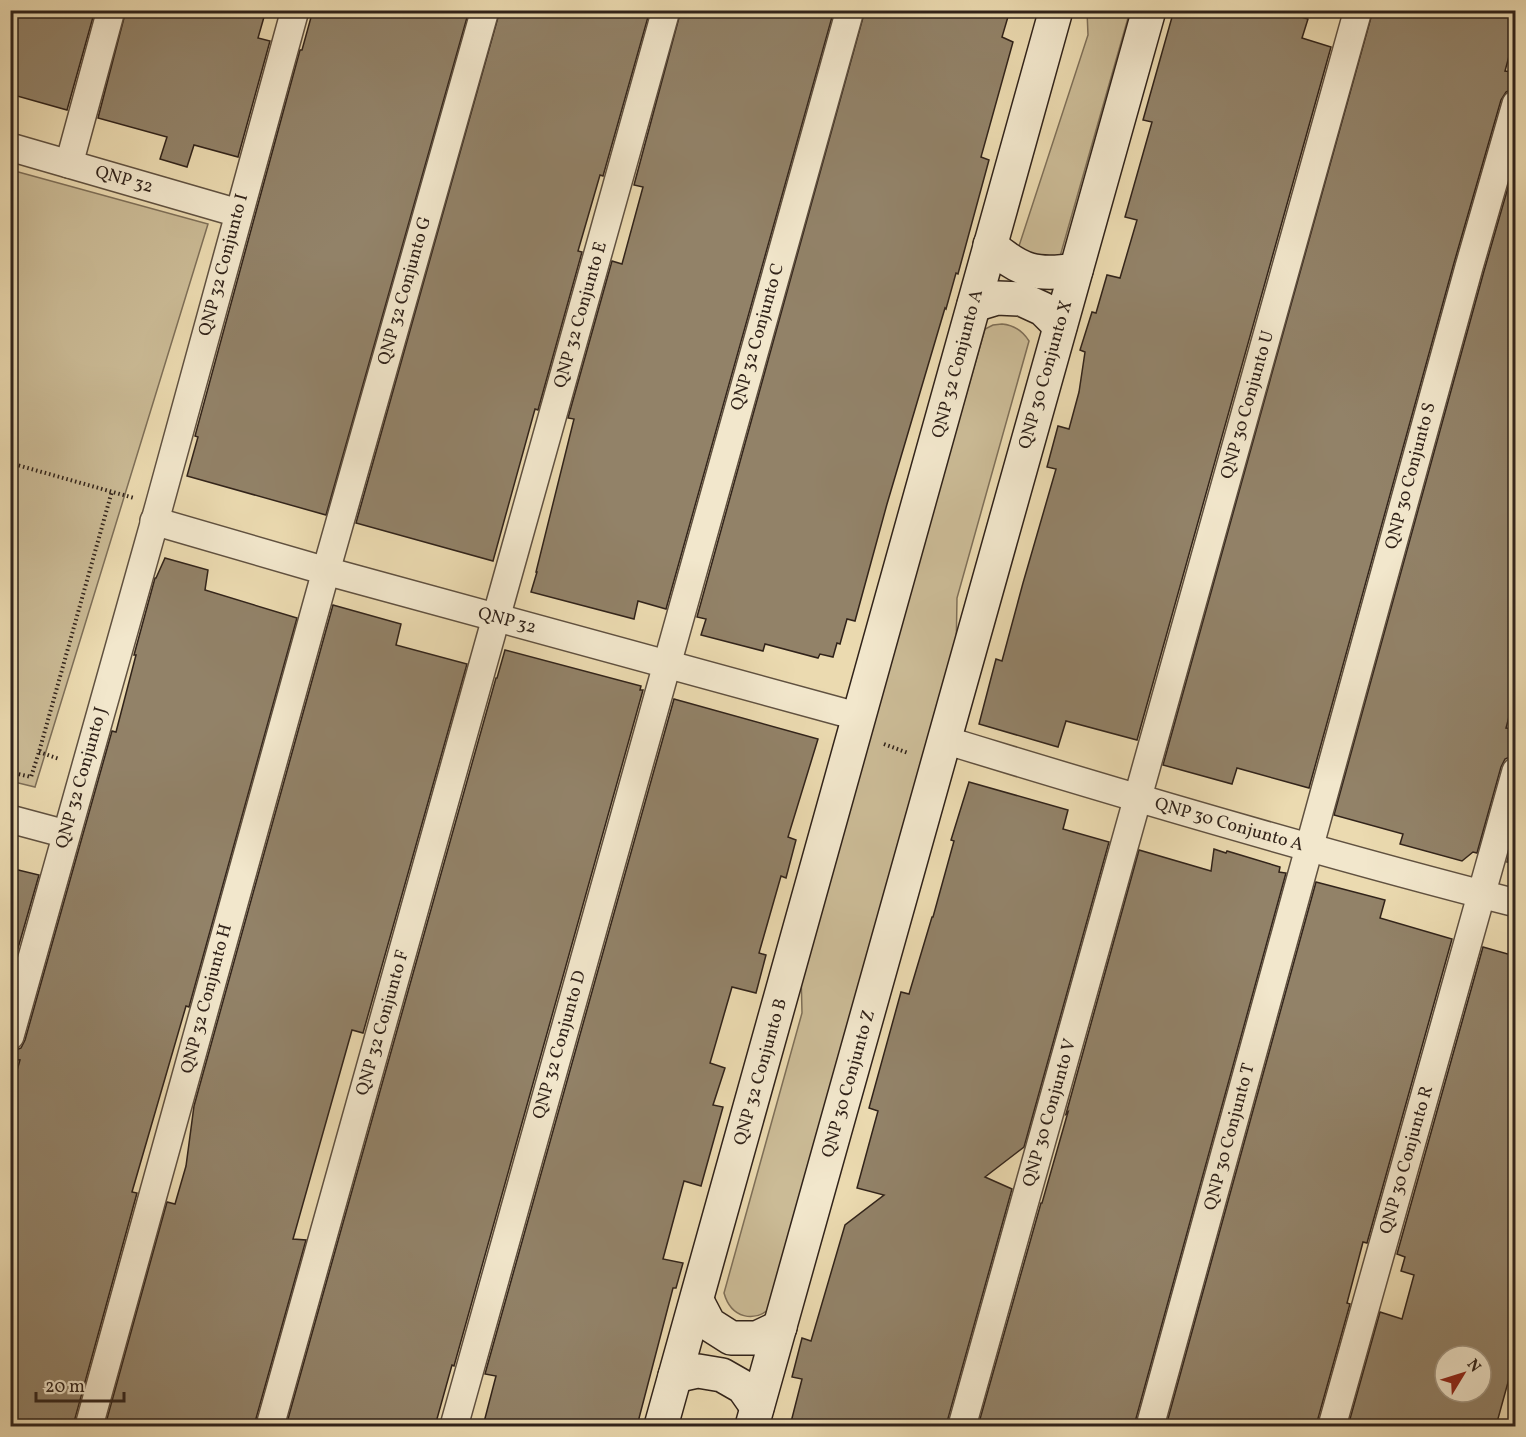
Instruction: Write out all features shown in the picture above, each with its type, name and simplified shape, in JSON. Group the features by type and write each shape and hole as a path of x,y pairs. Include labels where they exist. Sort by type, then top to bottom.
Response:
{"street":[{"path":"69,164 111,10"},
{"name":"QNP 32 Conjunto I","path":"154,521 295,10"},
{"name":"QNP 32 Conjunto G","path":"326,572 485,10"},
{"name":"QNP 32 Conjunto E","path":"496,619 666,10"},
{"name":"QNP 32 Conjunto C","path":"667,664 850,10"},
{"name":"QNP 32 Conjunto A","path":"858,725 1056,10"},
{"name":"QNP 30 Conjunto X","path":"942,752 1149,10"},
{"name":"QNP 30 Conjunto U","path":"1138,799 1358,10"},
{"name":"QNP 30 Conjunto S","path":"1310,848 1465,278 1515,104"},
{"name":"QNP 32","path":"10,147 238,213"},
{"path":"990,245 1008,261 1029,271 1052,274 1076,270"},
{"path":"974,305 997,298 1021,299 1043,309 1060,326"},
{"name":"QNP 32","path":"154,521 326,572 667,664 858,725"},
{"name":"QNP 32 Conjunto J","path":"10,1036 154,521"},
{"name":"QNP 32 Conjunto H","path":"89,1426 326,572"},
{"name":"QNP 32 Conjunto F","path":"270,1426 496,619"},
{"name":"QNP 32 Conjunto D","path":"454,1426 667,664"},
{"name":"QNP 32 Conjunto B","path":"661,1426 858,725"},
{"name":"QNP 30 Conjunto A","path":"942,752 1138,799 1515,903"},
{"name":"QNP 30 Conjunto Z","path":"755,1417 942,752"},
{"name":"QNP 30 Conjunto R","path":"1332,1426 1515,771"},
{"name":"QNP 30 Conjunto V","path":"962,1426 1138,799"},
{"path":"10,819 66,834"},
{"name":"QNP 30 Conjunto T","path":"1150,1426 1310,848"},
{"path":"697,1301 709,1324 731,1338 757,1338 780,1326"},
{"path":"675,1376 698,1371 722,1375 743,1388 755,1417"}],"path":[{"path":"10,463 114,492 31,777 10,772"},
{"path":"858,725 942,752"}],"shaded area":[{"path":"1087,11 1130,11 1059,260 1054,265 1018,249 1088,35"},
{"path":"11,170 208,224 35,787 10,781"},
{"path":"1002,324 1017,329 1029,341 957,598 956,656 773,1306 758,1315 744,1316 732,1308 724,1293 802,1013 801,971 985,329"}],"building":[{"path":"18,10 95,10 67,110 10,94 10,11 18,12"},
{"path":"126,10 266,10 258,38 270,41 238,157 194,145 187,167 160,159 167,137 98,118"},
{"path":"313,10 457,10 468,14 326,515 187,476 198,437 195,436 300,50 302,50"},
{"path":"500,10 591,10 606,14 607,10 650,10 603,176 600,175 578,251 582,252 493,561 356,523"},
{"path":"681,10 834,10 666,609 638,601 634,619 531,592 574,419 568,418 612,261 622,264 643,187 634,185"},
{"path":"865,10 1010,10 1002,37 1013,42 981,157 989,160 958,274 956,273 945,308 855,621 847,619 840,644 837,643 833,657 820,654 818,658 765,644 763,651 701,635 706,619 697,617"},
{"path":"1174,10 1277,10 1308,19 1302,38 1331,47 1137,740 1066,721 1058,747 979,724 996,659 1002,661 1056,469 1047,467 1058,426 1069,429 1079,392 1085,352 1080,350 1092,312 1096,313 1107,275 1120,278 1137,220 1125,217 1152,122 1143,120"},
{"path":"1373,10 1515,10 1515,34 1505,71 1515,72 1515,89 1506,92 1501,100 1309,788 1237,768 1232,784 1163,765"},
{"path":"1515,163 1515,694 1506,728 1515,729 1515,756 1505,759 1501,767 1477,853 1473,852 1462,861 1400,844 1403,834 1334,815"},
{"path":"165,558 208,570 205,590 297,618 189,1007 186,1006 132,1192 137,1193 74,1426 10,1426 10,1095 20,1060 10,1059 10,1051 21,1048 25,1040 112,731 116,732 155,578"},
{"path":"333,605 401,624 396,645 467,664 363,1033 352,1030 293,1239 306,1240 255,1426 105,1426 167,1202 175,1204 186,1166 194,1106"},
{"path":"505,650 641,686 640,690 643,690 454,1366 452,1365 435,1426 286,1426 496,678"},
{"path":"674,699 818,739 788,837 796,840 786,878 781,876 759,953 766,955 756,993 732,987 710,1063 725,1068 713,1105 723,1107 701,1186 684,1181 663,1259 683,1263 676,1288 673,1288 637,1426 483,1426 496,1376 485,1374"},
{"path":"969,782 1068,810 1063,829 1109,842 1024,1147 985,1177 1012,1189 947,1426 790,1426 802,1379 792,1377 802,1338 811,1341 845,1225 884,1195 857,1188 878,1111 869,1108 901,992 909,994 933,917 954,841 951,840"},
{"path":"1515,831 1515,864 1507,862"},
{"path":"1214,849 1280,867 1279,872 1286,873 1135,1426 978,1426 1068,1112 1066,1114 1139,850 1211,871"},
{"path":"10,868 39,875 10,976"},
{"path":"1316,882 1385,900 1380,918 1452,939 1367,1243 1363,1242 1347,1303 1350,1304 1317,1426 1166,1426"},
{"path":"1483,947 1515,956 1515,1357 1496,1426 1348,1426 1380,1312 1402,1319 1414,1275 1401,1271 1405,1257 1397,1254"}]}
